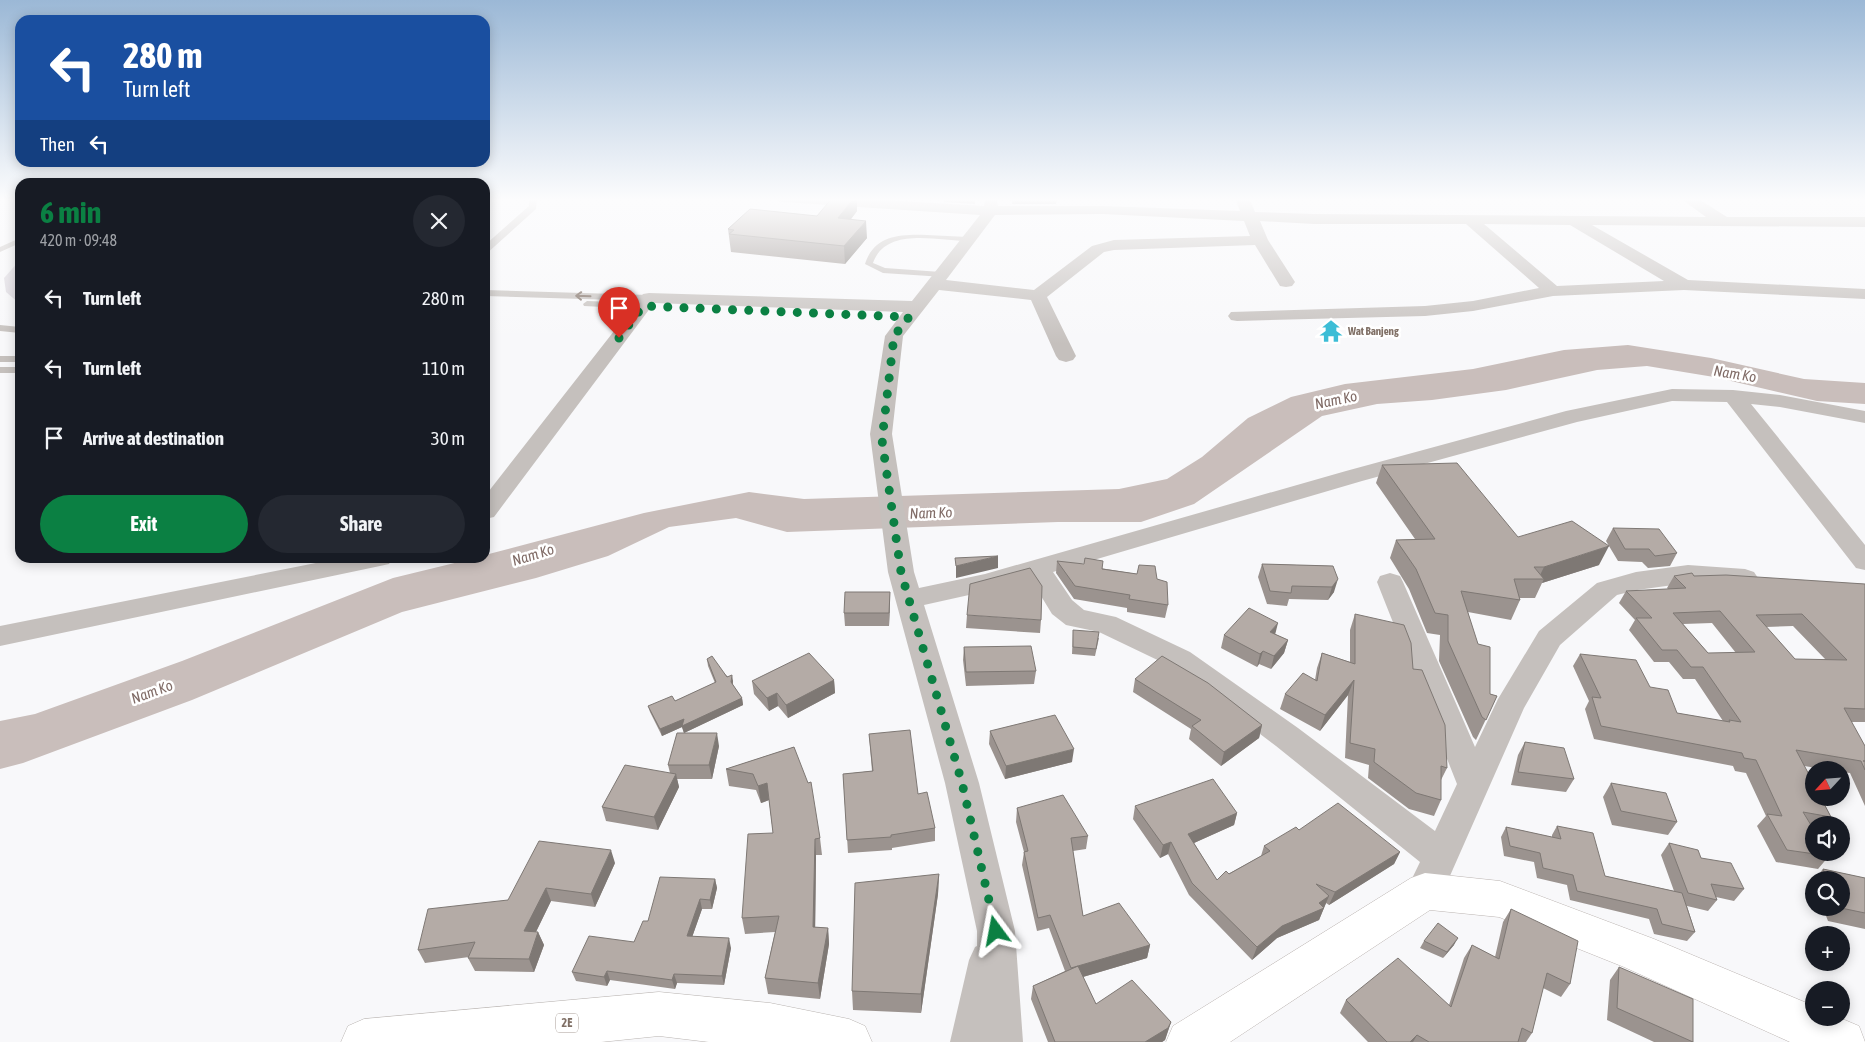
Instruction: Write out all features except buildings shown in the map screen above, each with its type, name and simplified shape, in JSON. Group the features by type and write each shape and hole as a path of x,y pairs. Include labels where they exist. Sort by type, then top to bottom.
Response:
{"main road":[{"path":"1189,1042 1433,874 1639,953 1842,1042"},
{"name":"2E","path":"364,1042 659,1014 784,1034 849,1042"}],"street":[{"path":"962,247 894,336 882,440 905,586 962,783 996,931 1002,1042"},
{"path":"938,280 1038,296 1092,253 1107,247"},
{"path":"1264,247 1286,282"},
{"path":"1502,247 1553,291"},
{"path":"1619,247 1684,284"},
{"path":"1237,316 1425,311 1473,306 1553,291 1684,284 1865,294"},
{"path":"1038,296 1066,356"},
{"path":"490,505 646,302 913,312"},
{"path":"905,586 987,582 1354,476 1574,416 1672,395 1733,396 1780,401 1865,416"},
{"path":"1733,396 1862,578"},
{"path":"0,636 356,563"},
{"path":"1037,568 1062,607 1076,618 1106,624 1180,659 1287,737 1433,874 1509,707 1549,638 1607,590 1636,581 1688,574 1776,580"},
{"path":"1390,582 1474,784"},
{"path":"971,1042 996,931"}],"lane":[{"path":"880,247 871,255 869,264 883,270 938,280"},
{"path":"490,293 646,302"},
{"path":"490,301 646,302"},
{"path":"0,328 15,330"},
{"path":"0,359 15,359"},
{"path":"0,370 15,370"}],"shaded area":[{"path":"15,266 15,300 6,292 4,278"}],"water":[{"name":"Nam Ko","path":"1628,345 1711,358 1804,379 1865,383 1865,404 1817,401 1714,377 1647,366 1597,370 1506,390 1432,400 1377,404 1322,416 1194,504 1141,522 1058,522 787,532 736,518 669,527 608,556 536,578 402,612 192,700 23,763 0,769 0,721 35,714 182,661 393,578 454,563 490,563 490,554 644,513 749,492 804,499 1119,489 1167,479 1202,457 1248,418 1291,397 1345,384 1473,369 1564,350"}],"place":[{"name":"Wat Banjeng","path":"1331,331"}],"route":[{"path":"619,338 643,306 909,317 894,336 881,434 901,572 962,783 996,931"}]}
